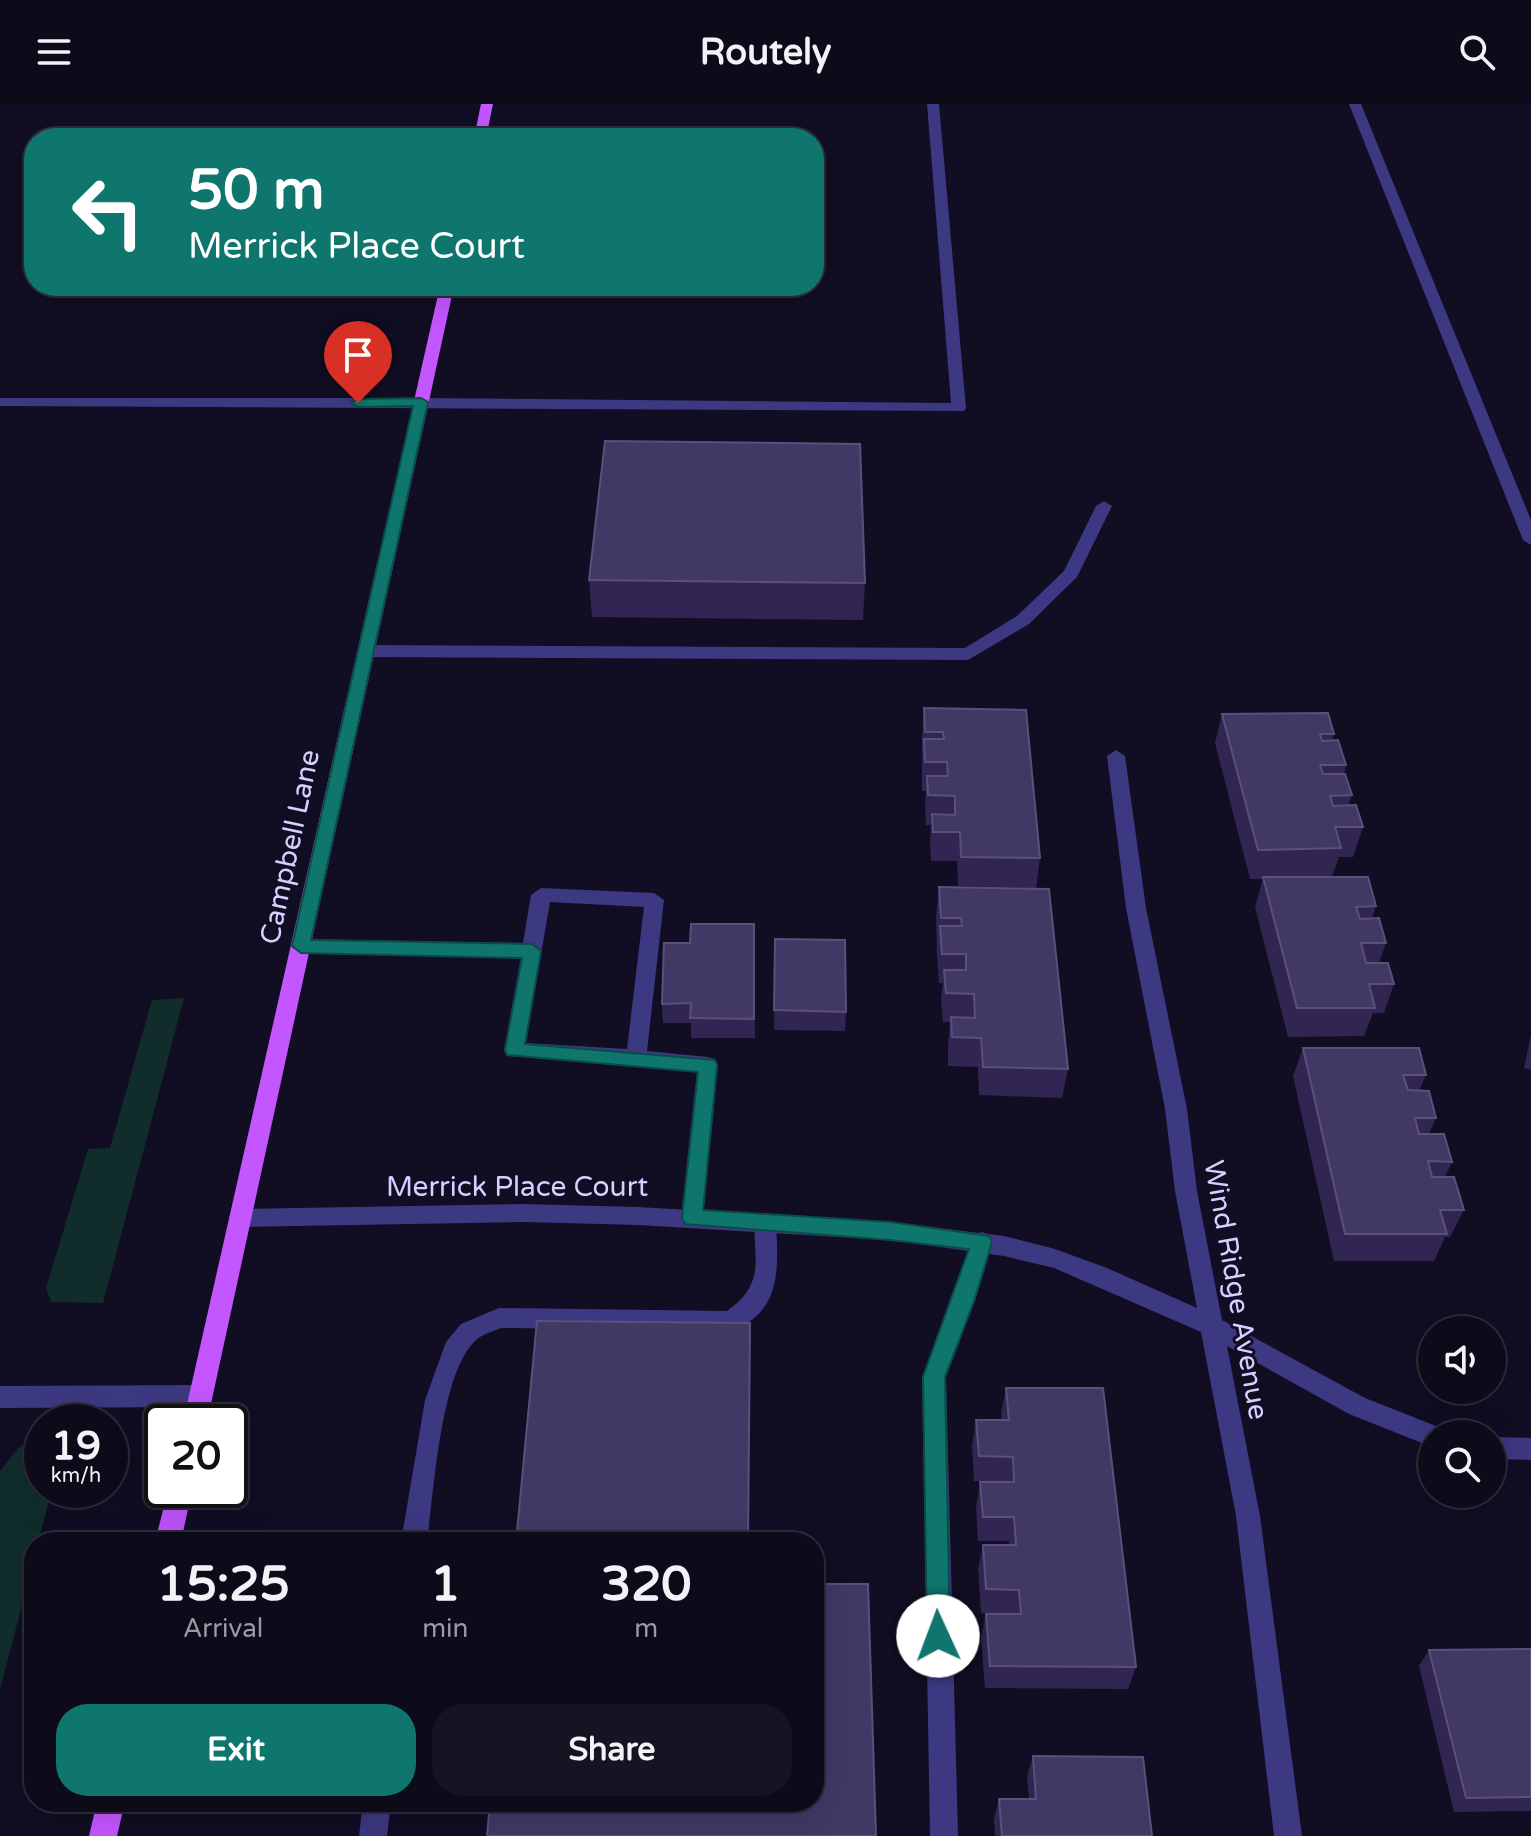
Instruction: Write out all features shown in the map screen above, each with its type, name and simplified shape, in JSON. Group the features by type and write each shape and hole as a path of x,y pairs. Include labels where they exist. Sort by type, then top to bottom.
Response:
{"main road":[{"path":"482,128 487,104"},
{"name":"Campbell Lane","path":"198,1404 445,296"},
{"path":"170,1532 176,1508"},
{"path":"103,1836 109,1812"}],"street":[{"path":"0,402 421,402 959,408 933,104"},
{"path":"1355,104 1531,540"},
{"path":"366,651 968,654 1023,620 1071,573 1104,506"},
{"name":"Wind Ridge Avenue","path":"1116,756 1136,908 1176,1109 1186,1191 1248,1516 1288,1836"},
{"path":"636,1058 654,900 541,895 514,1050 708,1065 692,1218"},
{"path":"301,946 532,951"},
{"name":"Merrick Place Court","path":"240,1218 524,1213 692,1218 890,1231 982,1242 1055,1259 1210,1325 1357,1406 1418,1430"},
{"path":"416,1532 441,1380 452,1353 466,1334 499,1318 731,1321 753,1307 765,1291 765,1222"},
{"path":"944,1836 934,1377 964,1301 982,1242"},
{"path":"0,1397 200,1396"},
{"path":"1506,1448 1531,1449"},
{"path":"373,1836 376,1812"}],"green space":[{"path":"184,998 103,1303 51,1302 46,1288 88,1149 110,1148 152,1000"},
{"path":"24,1445 24,1508 47,1508 41,1532 24,1532 24,1598 0,1690 0,1471"}],"building":[{"path":"605,441 860,444 865,583 589,580"},
{"path":"924,708 1026,710 1040,858 961,857 960,832 933,832 932,814 955,815 955,796 928,795 927,776 948,776 947,762 925,762 924,739 944,739 943,732 925,732"},
{"path":"1328,713 1334,734 1320,734 1322,741 1338,740 1346,765 1320,765 1323,774 1345,774 1352,795 1330,796 1333,806 1356,805 1363,827 1335,827 1341,848 1258,850 1222,714"},
{"path":"1263,877 1368,877 1376,906 1356,907 1360,919 1379,918 1386,943 1361,943 1366,963 1388,963 1394,984 1369,984 1375,1008 1297,1008"},
{"path":"939,887 1049,889 1068,1069 983,1067 981,1038 952,1037 951,1017 975,1018 974,994 946,993 944,970 966,970 966,954 942,954 940,926 962,926 961,918 941,918"},
{"path":"691,924 754,924 754,1019 690,1018 691,1003 662,1004 664,943 690,943"},
{"path":"775,939 845,940 846,1012 774,1010"},
{"path":"1303,1048 1419,1048 1426,1075 1403,1075 1408,1090 1429,1091 1436,1118 1415,1118 1419,1134 1444,1134 1452,1162 1428,1161 1432,1177 1454,1177 1464,1210 1440,1210 1447,1234 1345,1234"},
{"path":"537,1321 750,1323 748,1532 517,1532"},
{"path":"1006,1388 1103,1388 1136,1667 990,1666 986,1614 1021,1614 1019,1590 986,1589 983,1545 1016,1545 1014,1517 983,1517 980,1482 1014,1482 1013,1457 979,1456 976,1420 1009,1420"},
{"path":"824,1584 868,1584 876,1836 487,1836 489,1812 824,1812"},
{"path":"1531,1649 1531,1797 1466,1798 1429,1650"},
{"path":"1033,1756 1143,1757 1152,1836 1002,1836 999,1799 1036,1799"}],"route":[{"path":"358,403 421,402 301,946 532,951 514,1050 708,1065 692,1218 890,1231 982,1242 964,1301 934,1377 938,1636"}]}
